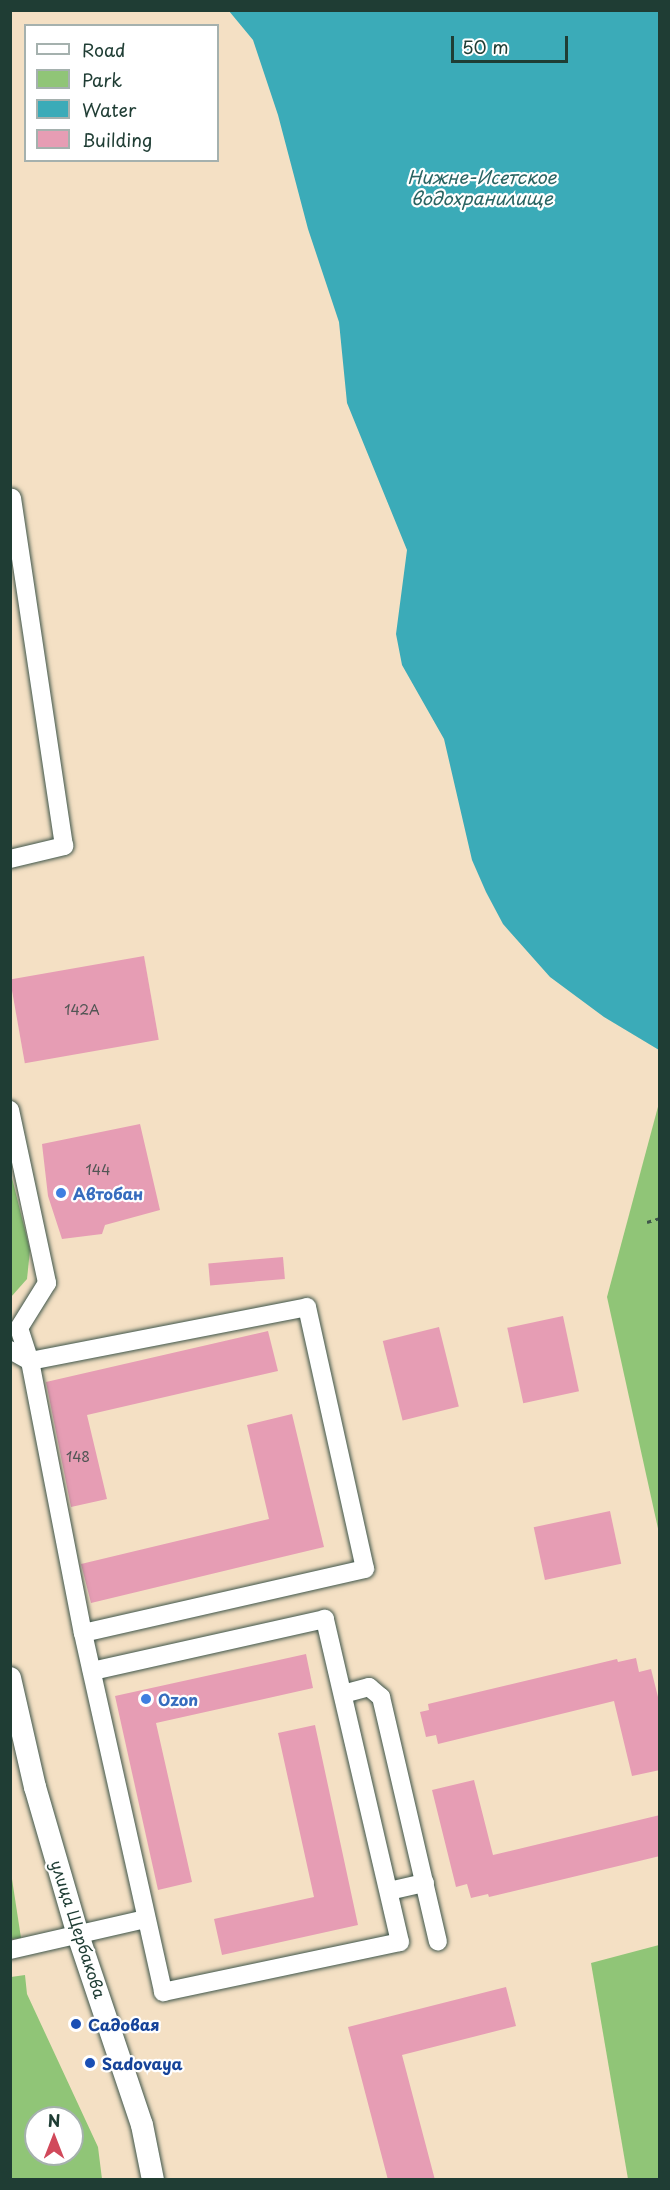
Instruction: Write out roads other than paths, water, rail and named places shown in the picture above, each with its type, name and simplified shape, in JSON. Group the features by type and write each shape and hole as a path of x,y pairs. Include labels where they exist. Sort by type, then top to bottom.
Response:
{"main road":[{"name":"улица Щербакова","path":"10,1678 35,1787 78,1935 142,2125 153,2180"}],"street":[{"path":"10,859 64,846 12,498"},
{"path":"10,1110 47,1283 19,1328 30,1361 83,1633 163,1992 400,1942 325,1618 92,1671"},
{"path":"10,1350 30,1361 307,1307 365,1569 83,1633"},
{"path":"343,1695 369,1687 381,1697 438,1941"},
{"path":"388,1892 425,1883"},
{"path":"10,1950 145,1919"}],"water":[{"name":"Нижне-Исетское водохранилище","path":"229,11 659,11 659,1050 604,1017 550,977 503,924 472,860 444,739 402,665 396,634 407,550 347,403 339,322 308,229 278,115 253,40"}],"place":[{"name":"Автобан","path":"61,1193"},
{"name":"Ozon","path":"146,1699"},
{"name":"Садовая","path":"76,2024"},
{"name":"Sadovaya","path":"90,2063"}]}
